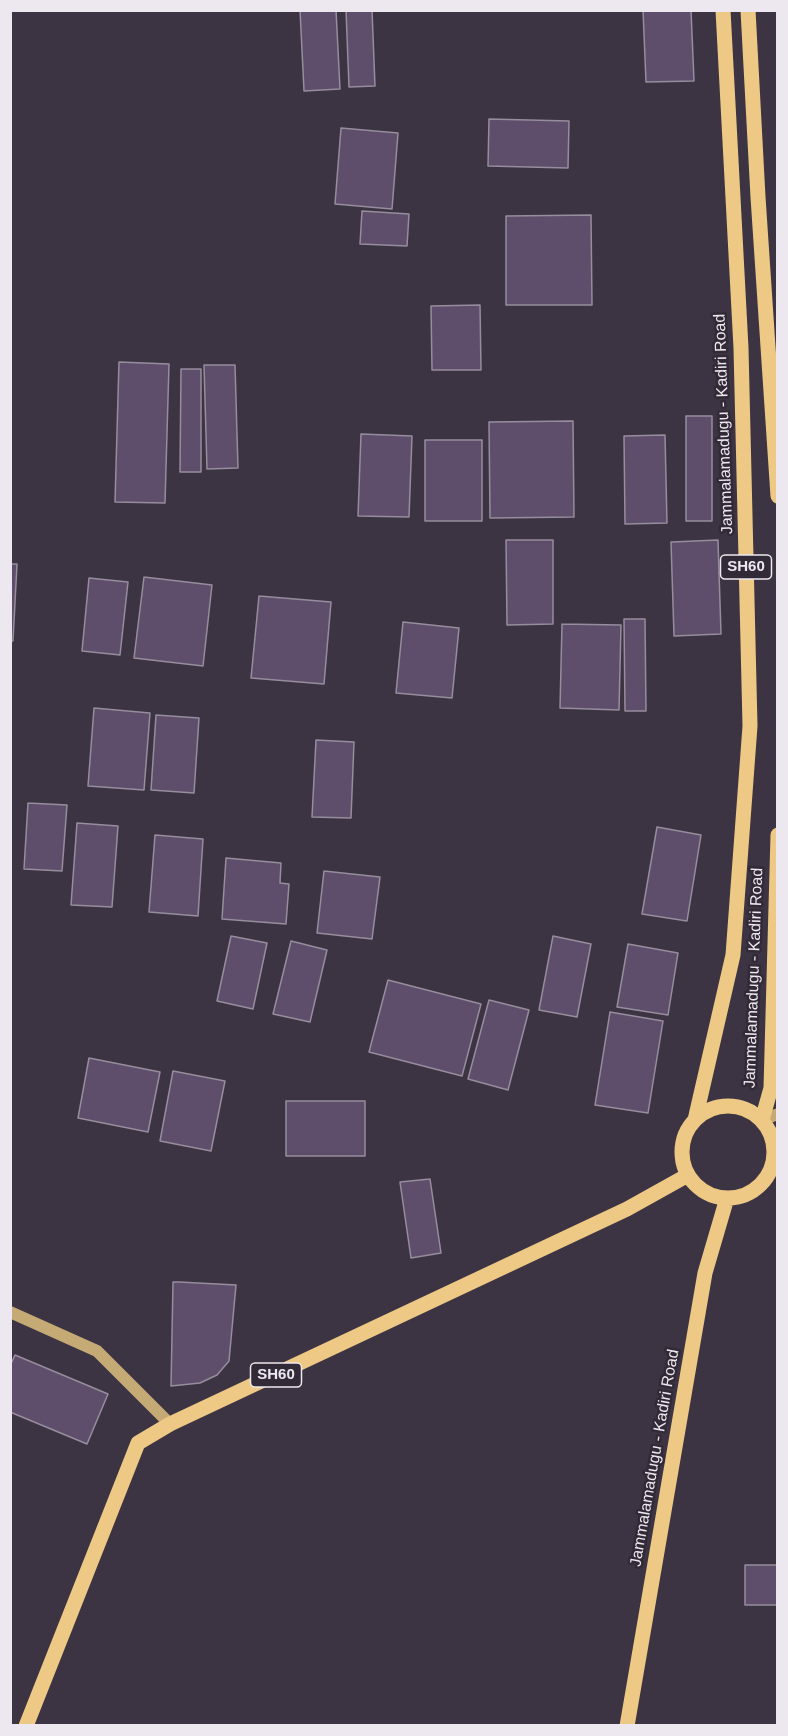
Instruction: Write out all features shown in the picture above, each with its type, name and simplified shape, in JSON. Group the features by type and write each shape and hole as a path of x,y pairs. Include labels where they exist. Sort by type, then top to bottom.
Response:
{"main road":[{"name":"Jammalamadugu - Kadiri Road","path":"695,1120 733,955 750,726 741,348 723,10"},
{"path":"748,10 777,496"},
{"name":"Jammalamadugu - Kadiri Road","path":"688,1175 682,1160 682,1145 686,1131 695,1120 707,1111 721,1106 736,1107 762,1120 771,1088 777,835"},
{"path":"688,1175 698,1187 711,1195 727,1198 743,1196 757,1188 767,1177 776,1147 762,1120"},
{"name":"SH60","path":"26,1725 138,1443 170,1424 627,1209 688,1175"},
{"name":"Jammalamadugu - Kadiri Road","path":"627,1725 705,1273 727,1198"}],"street":[{"path":"762,1120 777,1114"},
{"path":"10,1312 97,1351 170,1424"}],"building":[{"path":"300,10 336,10 340,89 304,91"},
{"path":"346,10 372,10 375,86 349,87"},
{"path":"643,10 691,10 694,81 646,82"},
{"path":"489,119 569,121 568,168 488,166"},
{"path":"341,128 398,133 392,209 335,204"},
{"path":"362,211 409,214 407,246 360,244"},
{"path":"591,215 592,305 506,305 506,216"},
{"path":"480,305 481,370 432,370 431,306"},
{"path":"119,362 169,364 165,503 115,502"},
{"path":"204,365 235,365 238,468 207,469"},
{"path":"181,369 201,369 201,472 180,472"},
{"path":"686,416 712,416 712,521 686,521"},
{"path":"573,421 574,517 490,518 489,422"},
{"path":"361,434 412,436 409,517 358,516"},
{"path":"665,435 667,523 625,524 624,436"},
{"path":"425,440 482,440 482,521 425,521"},
{"path":"506,540 553,540 553,624 507,625"},
{"path":"718,540 721,634 674,636 671,542"},
{"path":"10,564 17,564 13,641 10,641"},
{"path":"144,577 212,585 203,666 134,658"},
{"path":"89,578 128,582 120,655 82,651"},
{"path":"259,596 331,602 324,684 251,678"},
{"path":"624,619 645,619 646,711 625,711"},
{"path":"403,622 459,628 452,698 396,693"},
{"path":"562,624 621,625 619,710 560,708"},
{"path":"94,708 150,713 144,790 88,786"},
{"path":"156,715 199,718 194,793 151,790"},
{"path":"316,740 354,742 351,818 312,817"},
{"path":"28,803 67,805 62,871 24,869"},
{"path":"77,823 118,826 112,907 71,905"},
{"path":"657,827 701,835 687,921 642,914"},
{"path":"155,835 203,839 198,916 149,912"},
{"path":"226,858 281,863 280,883 289,884 286,924 222,919"},
{"path":"324,871 380,877 372,939 317,933"},
{"path":"231,936 267,943 253,1009 217,1001"},
{"path":"553,936 591,944 577,1017 539,1010"},
{"path":"291,941 327,950 310,1022 273,1014"},
{"path":"628,944 678,953 668,1015 617,1007"},
{"path":"388,980 481,1004 462,1076 369,1052"},
{"path":"489,1000 529,1010 508,1090 468,1079"},
{"path":"610,1012 663,1021 648,1113 595,1105"},
{"path":"89,1058 160,1072 148,1132 78,1118"},
{"path":"173,1071 225,1081 211,1151 160,1141"},
{"path":"286,1101 365,1101 365,1156 286,1156"},
{"path":"430,1179 441,1253 411,1258 400,1182"},
{"path":"173,1282 236,1285 229,1361 217,1375 200,1383 171,1386"},
{"path":"15,1355 108,1394 87,1444 10,1412 10,1366"},
{"path":"745,1565 778,1565 778,1605 745,1605"}]}
